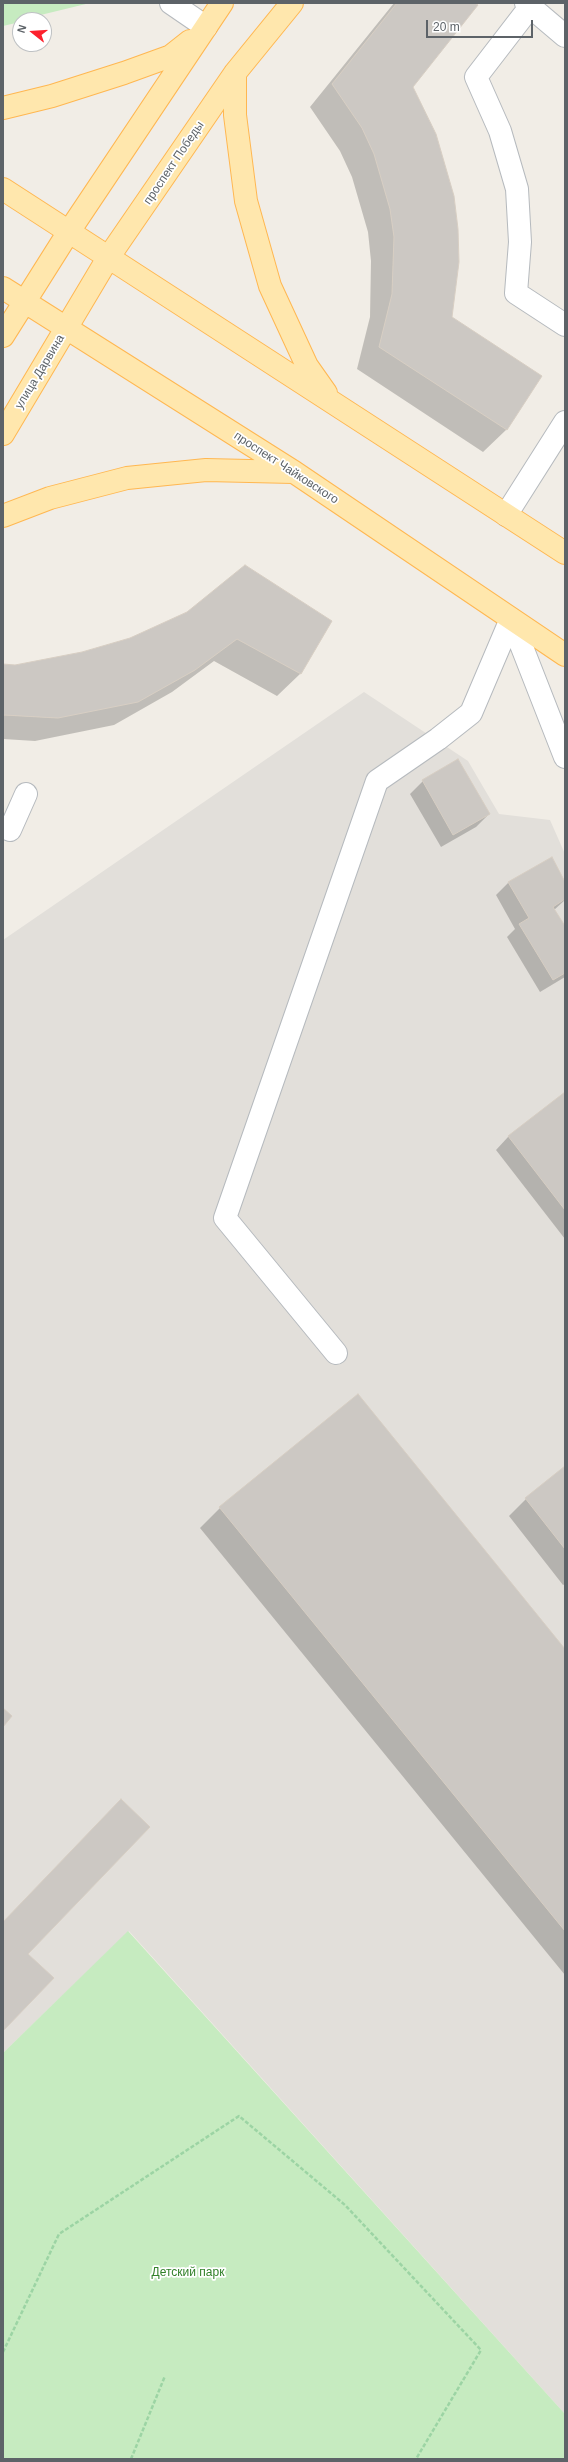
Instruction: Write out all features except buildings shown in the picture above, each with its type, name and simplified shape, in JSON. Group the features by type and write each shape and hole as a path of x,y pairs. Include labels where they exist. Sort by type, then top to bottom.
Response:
{"main road":[{"path":"3,336 68,232 222,3"},
{"name":"проспект Победы","path":"65,330 108,258 235,73 292,3"},
{"path":"3,108 94,83 165,58 189,43 206,27"},
{"path":"235,73 235,115 244,186 270,286 307,366 334,403"},
{"path":"3,189 565,554"},
{"name":"проспект Чайковского","path":"3,288 65,330 294,472 565,655"},
{"name":"улица Дарвина","path":"3,434 65,330"},
{"path":"3,516 75,490 153,474 206,470 294,472"}],"lane":[{"path":"171,3 206,27"},
{"path":"565,36 530,4 476,78 500,131 517,189 520,242 516,293 565,325"},
{"path":"506,515 565,422"},
{"path":"511,619 565,757"},
{"path":"336,1353 225,1218 377,781 438,739 471,713 511,619"},
{"path":"3,827 10,830 26,794"}],"path":[{"path":"3,2352 59,2234 239,2116 345,2205 481,2350 416,2459"},
{"path":"131,2459 165,2376"}],"shaded area":[{"path":"364,692 468,761 499,814 550,820 565,854 565,2414 129,1931 3,2053 3,940"}],"green space":[{"path":"3,3 90,3 52,12 12,12 12,24 3,26"},
{"name":"Детский парк","path":"128,1931 565,2414 565,2459 3,2459 3,2053"}]}
